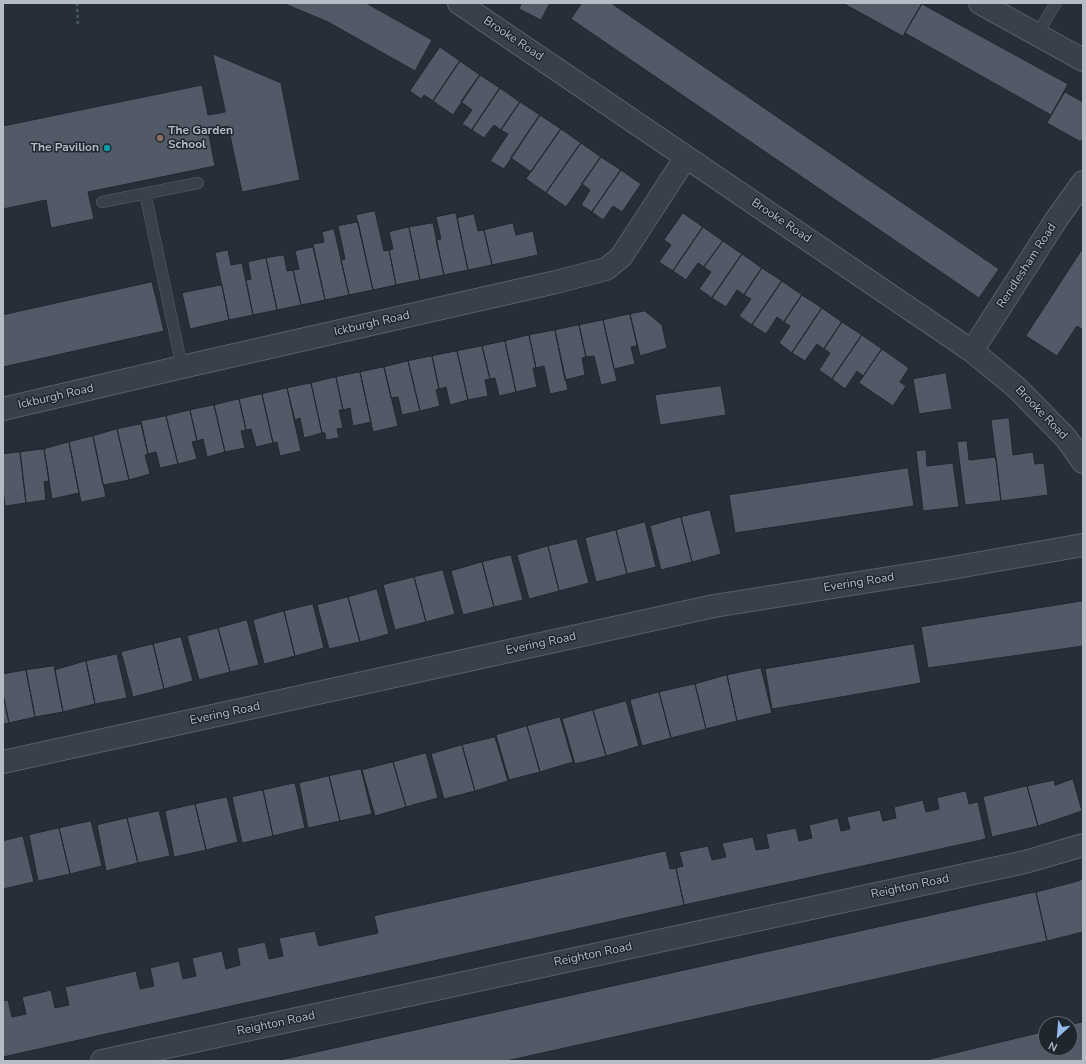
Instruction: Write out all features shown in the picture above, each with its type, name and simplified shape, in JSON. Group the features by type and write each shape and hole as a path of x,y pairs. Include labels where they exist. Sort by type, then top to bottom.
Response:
{"street":[{"name":"Brooke Road","path":"459,3 972,351 1017,388 1066,438 1083,462"},
{"path":"980,3 1083,60"},
{"name":"Ickburgh Road","path":"3,409 556,282 606,269 622,257 686,157"},
{"name":"Rendlesham Road","path":"972,351 1056,220 1083,182"},
{"name":"Evering Road","path":"3,762 714,606 946,569 1083,545"},
{"name":"Reighton Road","path":"102,1061 1025,862 1083,845"}],"lane":[{"path":"1037,34 1056,3"},
{"path":"102,202 198,183"},
{"path":"145,194 182,367"}],"path":[{"path":"77,3 78,27"}],"building":[{"path":"283,3 366,3 432,40 415,71 328,22"},
{"path":"522,3 550,3 541,20 519,9"},
{"path":"582,3 611,3 999,269 979,298 571,19"},
{"path":"843,3 921,3 922,4 903,36"},
{"path":"922,4 1068,84 1051,115 905,33"},
{"path":"440,47 460,61 433,101 424,95 421,99 410,91"},
{"name":"The Pavilion","path":"213,54 281,83 300,180 242,192 228,126 208,130 215,166 88,192 94,219 51,228 46,200 3,209 3,126 202,85 208,115 225,112"},
{"path":"460,61 480,75 453,115 433,101"},
{"path":"480,75 500,88 472,130 462,124 472,110 461,102"},
{"path":"500,88 520,102 501,130 494,125 484,138 472,130"},
{"path":"1065,92 1083,102 1083,137 1081,142 1047,123"},
{"path":"520,102 540,115 504,169 490,161 508,134 501,130"},
{"path":"540,115 561,129 531,172 511,158"},
{"path":"561,129 581,143 546,193 526,179"},
{"path":"581,143 601,157 566,207 546,193"},
{"path":"601,157 621,170 592,212 581,205 590,190 582,184"},
{"path":"621,170 641,184 622,212 613,206 603,220 592,212"},
{"path":"375,211 384,251 389,250 396,285 373,290 356,215"},
{"path":"456,213 468,270 444,275 436,240 441,239 436,217"},
{"path":"683,213 703,227 673,271 659,262 671,245 664,240"},
{"path":"474,214 478,231 484,230 492,265 468,270 457,218"},
{"path":"358,222 373,290 349,295 341,260 345,259 338,226"},
{"path":"433,223 444,275 420,280 409,227"},
{"path":"513,223 516,235 533,231 538,255 492,265 484,230"},
{"path":"409,227 420,280 396,285 389,250 393,249 389,232"},
{"path":"703,227 723,241 704,267 698,263 686,280 673,271"},
{"path":"334,229 349,295 325,300 313,244 324,242 322,232"},
{"path":"723,241 742,254 712,298 699,289 711,272 704,267"},
{"path":"313,247 325,300 301,305 293,270 299,269 295,251"},
{"path":"1083,248 1083,330 1077,326 1057,356 1026,336"},
{"path":"228,250 231,265 242,263 253,315 229,320 215,253"},
{"path":"742,254 762,268 744,295 737,290 726,307 712,298"},
{"path":"284,255 287,271 293,270 301,305 277,310 266,258"},
{"path":"266,258 277,310 253,315 246,280 251,279 248,262"},
{"path":"762,268 782,281 752,325 739,316 751,299 744,295"},
{"path":"782,281 802,295 784,322 777,317 766,334 752,325"},
{"path":"152,282 164,331 3,367 3,315"},
{"path":"222,285 229,320 190,329 182,293"},
{"path":"802,295 822,308 792,353 779,343 790,326 784,322"},
{"path":"822,308 842,322 824,349 817,344 805,361 792,353"},
{"path":"645,311 662,325 667,348 640,356 630,314"},
{"path":"630,314 637,346 631,347 635,364 614,369 603,320"},
{"path":"603,320 617,381 601,385 594,356 586,357 579,325"},
{"path":"842,322 862,335 832,379 819,370 830,353 824,349"},
{"path":"579,325 586,357 582,358 585,375 565,380 555,330"},
{"path":"555,330 568,390 550,394 544,366 536,368 529,335"},
{"path":"529,335 536,368 533,368 537,387 516,392 505,341"},
{"path":"862,335 882,349 863,376 857,371 845,389 832,379"},
{"path":"505,341 516,392 499,396 495,378 490,379 482,346"},
{"path":"482,346 490,379 485,380 488,396 468,400 457,351"},
{"path":"882,349 909,368 900,382 906,386 893,406 859,383"},
{"path":"457,351 468,400 450,405 446,387 439,389 432,356"},
{"path":"432,356 439,389 436,390 440,406 420,411 408,361"},
{"path":"408,361 420,411 402,415 398,397 391,398 384,367"},
{"path":"384,367 398,426 373,432 360,372"},
{"path":"360,372 371,422 353,426 350,408 343,410 336,377"},
{"path":"946,373 952,409 919,414 913,379"},
{"path":"336,377 343,410 339,410 343,428 337,429 339,438 326,440 325,433 322,433 311,383"},
{"path":"311,383 322,433 304,438 300,418 295,420 287,388"},
{"path":"721,386 726,415 660,425 655,395"},
{"path":"287,388 301,451 280,456 277,442 273,443 262,394"},
{"path":"262,394 273,443 256,447 251,429 246,430 239,399"},
{"path":"239,399 246,430 241,431 245,448 225,452 214,405"},
{"path":"214,405 225,452 207,457 203,439 197,441 190,410"},
{"path":"190,410 197,441 192,442 197,459 178,464 166,416"},
{"path":"166,416 178,464 160,468 156,452 148,454 141,421"},
{"path":"1009,418 1013,455 1033,452 1035,464 1044,463 1048,495 1001,501 991,420"},
{"path":"141,424 148,454 145,455 150,474 129,480 117,429"},
{"path":"117,429 129,480 103,485 93,436"},
{"path":"93,436 106,497 81,502 69,442"},
{"path":"967,441 969,460 996,457 1001,501 965,505 957,442"},
{"path":"69,442 79,493 52,499 44,449"},
{"path":"44,449 49,481 44,482 46,500 26,503 20,452"},
{"path":"926,450 927,466 953,463 959,507 923,511 916,451"},
{"path":"20,452 26,503 5,506 3,488 3,454"},
{"path":"908,468 914,506 735,533 729,495"},
{"path":"710,510 721,554 692,562 681,517"},
{"path":"681,517 692,562 661,570 650,526"},
{"path":"645,522 656,567 627,574 616,530"},
{"path":"616,530 627,574 596,582 585,538"},
{"path":"577,539 589,583 559,591 548,546"},
{"path":"548,546 559,591 529,599 517,555"},
{"path":"511,555 523,600 494,607 482,562"},
{"path":"482,562 494,607 463,615 451,571"},
{"path":"443,570 455,614 426,622 414,577"},
{"path":"414,577 426,622 395,630 383,585"},
{"path":"377,589 389,634 360,642 348,597"},
{"path":"348,597 360,642 329,649 317,605"},
{"path":"1083,601 1083,646 928,668 921,627"},
{"path":"313,604 324,648 295,656 284,611"},
{"path":"284,611 295,656 264,664 253,620"},
{"path":"247,620 259,665 230,672 218,628"},
{"path":"218,628 230,672 199,680 187,636"},
{"path":"181,637 193,681 164,689 153,644"},
{"path":"153,644 164,689 133,697 121,652"},
{"path":"914,644 921,683 772,709 765,669"},
{"path":"117,654 127,698 95,704 86,661"},
{"path":"86,661 95,704 63,712 55,670"},
{"path":"54,666 63,712 35,717 26,670"},
{"path":"761,668 772,713 737,721 727,675"},
{"path":"26,670 35,717 9,723 3,694 3,674"},
{"path":"727,675 737,721 706,729 695,684"},
{"path":"695,684 706,729 671,738 659,692"},
{"path":"659,692 671,738 642,746 630,700"},
{"path":"3,694 9,723 3,724"},
{"path":"626,701 639,746 606,756 593,710"},
{"path":"593,710 606,756 575,764 562,719"},
{"path":"560,717 573,762 540,772 527,726"},
{"path":"527,726 540,772 509,780 496,735"},
{"path":"495,737 508,781 475,791 462,745"},
{"path":"462,745 475,791 444,799 431,754"},
{"path":"426,753 438,798 406,807 393,762"},
{"path":"393,762 406,807 375,816 362,770"},
{"path":"361,769 372,814 340,821 329,776"},
{"path":"329,776 340,821 308,828 299,783"},
{"path":"1073,779 1082,811 1038,826 1027,786 1054,780 1055,785"},
{"path":"295,783 305,828 273,836 263,790"},
{"path":"1027,786 1038,826 992,837 983,797"},
{"path":"263,790 273,836 242,843 232,797"},
{"path":"966,791 969,804 978,802 986,839 684,905 676,868 683,866 679,852 708,846 712,860 726,857 722,843 753,837 756,850 769,848 766,834 796,828 799,841 812,838 809,825 838,818 841,831 850,829 847,817 880,810 883,821 896,818 894,807 923,800 926,812 939,809 937,798"},
{"path":"227,797 238,842 206,850 195,804"},
{"path":"195,804 206,850 174,857 165,811"},
{"path":"159,811 170,856 138,863 127,818"},
{"path":"127,818 138,863 106,871 97,825"},
{"path":"91,821 102,866 70,874 59,828"},
{"path":"59,828 70,874 38,881 29,835"},
{"path":"23,836 34,882 3,889 3,841"},
{"path":"666,851 670,869 676,868 684,905 3,1057 3,1001 8,1000 12,1017 26,1014 22,997 51,990 55,1008 69,1005 65,987 136,971 140,989 154,986 150,968 179,961 183,979 196,976 192,958 222,951 226,969 240,965 237,948 265,942 269,959 283,956 279,938 315,931 319,946 378,933 374,916"},
{"path":"1083,879 1083,932 1047,941 1036,892"},
{"path":"1036,892 1047,941 506,1061 276,1061"},
{"path":"1083,1022 1083,1061 922,1061 1038,1033 1038,1056 1078,1056 1078,1023"}],"place":[{"name":"The Garden School","path":"160,138"},
{"name":"The Pavilion","path":"107,148"}]}
